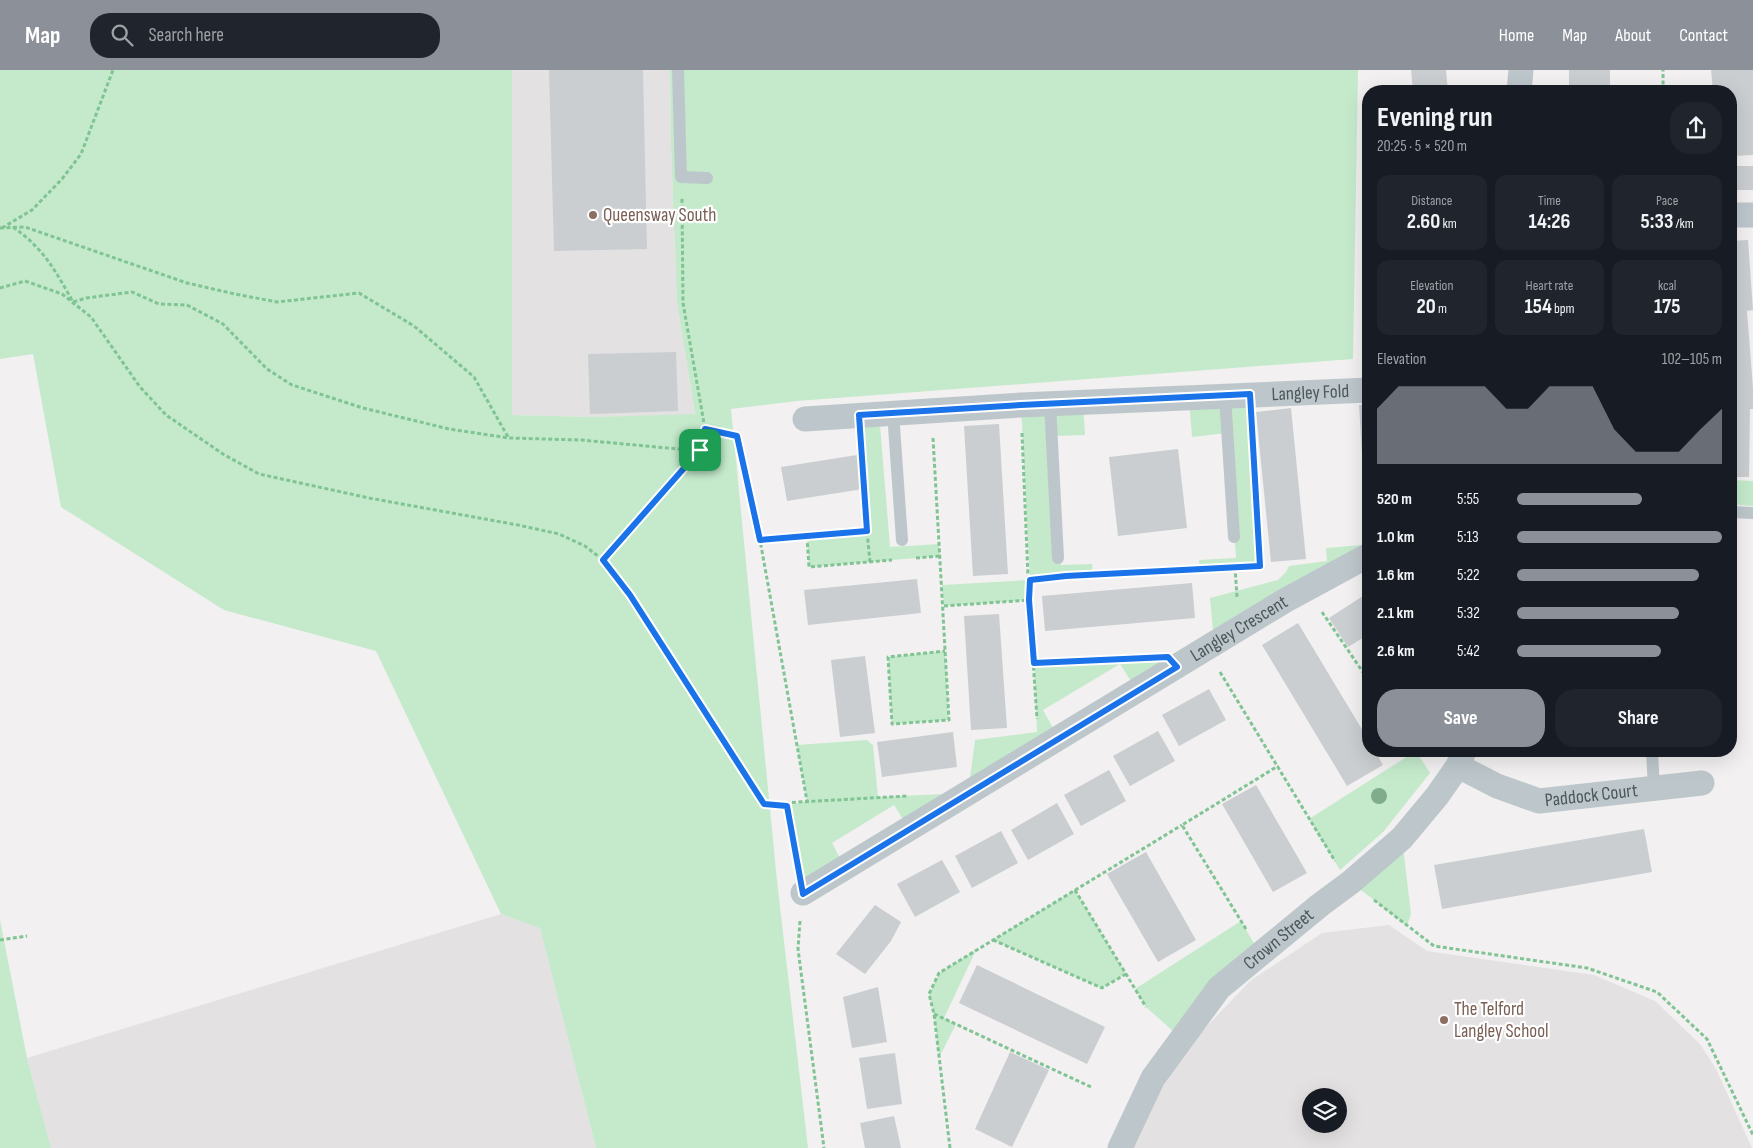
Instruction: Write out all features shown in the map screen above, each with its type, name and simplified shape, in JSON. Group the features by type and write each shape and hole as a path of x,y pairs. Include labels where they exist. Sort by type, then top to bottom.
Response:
{"street":[{"path":"1520,85 1521,70"},
{"path":"1737,215 1753,215"},
{"name":"Langley Fold","path":"805,419 1021,405 1362,390"},
{"name":"Langley Crescent","path":"803,894 1206,648 1307,588 1362,559"},
{"name":"Paddock Court","path":"1461,758 1497,786 1539,801 1702,783"},
{"name":"Crown Street","path":"1120,1148 1153,1078 1219,988 1351,882 1402,838 1437,796 1461,758"}],"lane":[{"path":"678,70 681,177 707,178"},
{"path":"1225,396 1234,537"},
{"path":"1050,404 1058,558"},
{"path":"893,412 902,540"},
{"path":"1737,512 1753,513"},
{"path":"1652,757 1654,789"}],"path":[{"path":"1,228 32,210 62,178 81,154 113,70"},
{"path":"1663,70 1663,85"},
{"path":"603,560 700,450 705,429 683,303 681,177"},
{"path":"13,227 30,239 52,265 73,302"},
{"path":"1,228 25,227 187,283 269,301 277,302 359,293 414,326 474,377 509,438"},
{"path":"0,288 25,281 62,294 91,317 140,387 166,416 223,454 259,474 369,498 559,534 585,546 603,560 630,595 764,804"},
{"path":"73,302 86,298 132,292 159,304 187,305 223,324 267,369 292,385 363,408 449,430 509,438 581,440 700,450"},
{"path":"1250,394 1254,464"},
{"path":"1021,405 1030,580 1029,600 1038,742 1042,749"},
{"path":"932,410 949,720 892,724 888,657 945,651"},
{"path":"859,415 870,562"},
{"path":"705,429 737,436 760,540 807,801"},
{"path":"1066,576 1260,566 1258,530"},
{"path":"760,540 867,531"},
{"path":"807,536 808,567 900,560"},
{"path":"910,559 940,556"},
{"path":"1030,580 1057,577"},
{"path":"1307,588 1362,670"},
{"path":"944,606 1029,600"},
{"path":"1206,648 1340,870 1351,882 1434,946 1587,968 1657,992 1707,1039 1753,1135"},
{"path":"1034,663 1168,657 1177,667"},
{"path":"950,1148 934,1014 929,994 939,973 1278,766"},
{"path":"764,804 914,796"},
{"path":"764,804 787,806 803,894 798,949 824,1148"},
{"path":"1182,824 1249,934"},
{"path":"1075,890 1146,1007"},
{"path":"0,940 28,936"},
{"path":"993,940 1102,988 1126,974"},
{"path":"934,1014 1091,1087"}],"shaded area":[{"name":"Queensway South","path":"512,70 670,70 677,303 695,415 594,417 512,415"},
{"path":"501,914 540,927 596,1148 51,1148 27,1058"},
{"name":"The Telford Langley School","path":"1389,925 1427,951 1594,975 1655,1001 1700,1044 1716,1069 1752,1148 1132,1148 1158,1091 1194,1040 1250,981 1322,933"}],"green space":[{"path":"0,70 512,70 512,415 594,417 695,414 677,303 670,70 1358,70 1353,359 797,401 731,409 777,881 808,1148 596,1148 540,928 501,914 376,651 224,610 61,507 33,354 0,359"},
{"path":"1250,394 1259,566 1200,569 1199,560 1236,558 1227,433 1192,437 1189,398"},
{"path":"1083,402 1085,435 1052,436 1058,558 1061,565 1092,564 1093,574 1030,580 1021,405"},
{"path":"879,413 890,547 939,544 940,556 809,567 807,537 867,531 859,415"},
{"path":"1737,480 1753,481 1753,506 1737,505"},
{"path":"1361,545 1213,631 1210,598 1278,580 1289,566 1327,561 1326,548"},
{"path":"1030,580 1029,600 944,606 942,585"},
{"path":"945,651 949,720 892,724 888,657"},
{"path":"1168,657 1137,691 1120,664 1043,710 1059,739 909,829 894,805 832,843 845,868 803,893 787,806 807,801 797,745 867,740 873,745 878,797 968,793 975,740 1037,732 1034,663"},
{"path":"1407,757 1420,757 1430,773 1383,832 1340,870 1309,819"},
{"path":"1402,838 1411,914 1407,926 1351,882"},
{"path":"1075,890 1126,974 1102,988 993,940"},
{"path":"0,920 27,1058 51,1148 0,1148"},
{"path":"1241,921 1260,954 1182,1039 1146,1007 1135,989"},
{"path":"976,950 944,1018 956,1024 939,1058 934,1014 929,994 939,973"}],"building":[{"path":"549,70 643,70 647,249 554,251"},
{"path":"1411,70 1446,70 1447,85 1412,85"},
{"path":"1569,70 1610,70 1610,85 1569,85"},
{"path":"1711,70 1753,70 1753,155 1737,156 1737,85 1712,85"},
{"path":"1737,166 1753,166 1753,190 1737,190"},
{"path":"1748,240 1753,310 1747,311 1753,388 1753,409 1750,409 1749,477 1737,477 1737,241"},
{"path":"676,352 678,411 590,414 588,354"},
{"path":"1359,405 1362,405 1362,454"},
{"path":"1291,408 1306,559 1271,562 1256,412"},
{"path":"999,424 1008,574 973,576 964,426"},
{"path":"1178,449 1187,528 1118,536 1109,457"},
{"path":"857,455 863,489 787,501 781,467"},
{"path":"917,579 921,613 808,625 804,590"},
{"path":"1192,583 1195,618 1045,631 1042,596"},
{"path":"1362,597 1362,638 1348,647 1329,618"},
{"path":"999,614 1007,728 971,730 964,616"},
{"path":"1298,623 1362,729 1362,757 1378,757 1383,765 1347,786 1262,645"},
{"path":"865,656 875,733 840,737 831,660"},
{"path":"1209,689 1226,720 1179,746 1162,715"},
{"path":"1158,731 1175,761 1130,786 1113,756"},
{"path":"953,732 957,767 882,777 877,742"},
{"path":"1109,770 1126,801 1081,826 1064,795"},
{"path":"1256,785 1307,873 1273,892 1222,804"},
{"path":"1057,803 1074,834 1028,860 1011,830"},
{"path":"1644,829 1652,872 1442,909 1434,865"},
{"path":"1001,831 1018,863 972,888 955,856"},
{"path":"1146,852 1196,940 1158,962 1107,874"},
{"path":"942,860 960,892 915,917 897,884"},
{"path":"875,905 901,922 891,941 865,974 836,954"},
{"path":"977,965 1105,1027 1087,1064 959,1003"},
{"path":"878,987 887,1042 852,1048 843,997"},
{"path":"1010,1052 1049,1070 1012,1147 975,1129"},
{"path":"895,1053 902,1104 867,1109 859,1058"},
{"path":"894,1116 901,1148 865,1148 860,1123"}],"place":[{"name":"Queensway South","path":"593,215"},
{"name":"The Telford Langley School","path":"1444,1020"}],"route":[{"path":"1250,394 1260,566 1066,576 1030,580 1029,600 1034,663 1168,657 1177,667 803,894 787,806 764,804 630,595 603,560 700,450 705,429 737,436 760,540 867,531 859,415 1250,394"}]}
